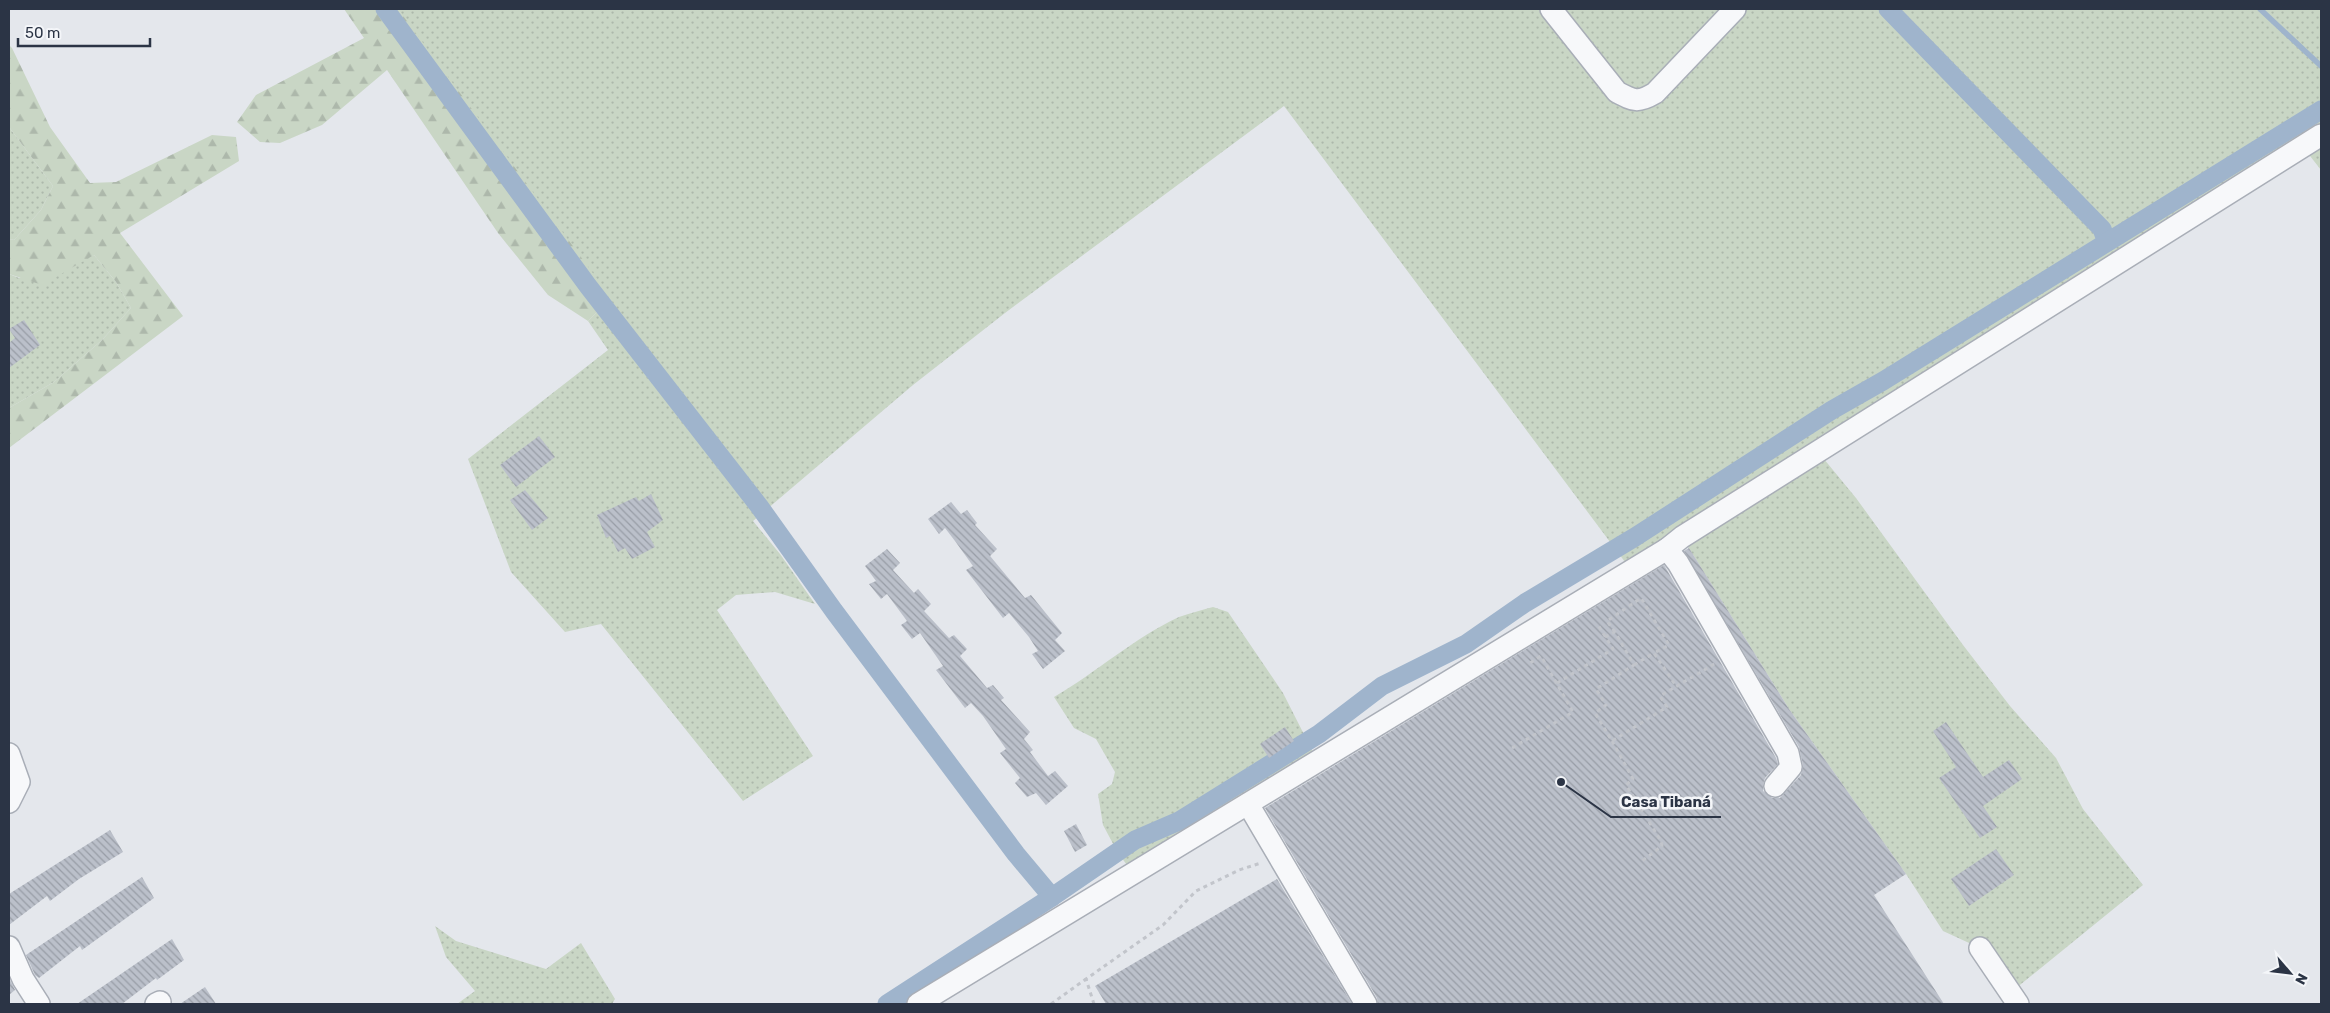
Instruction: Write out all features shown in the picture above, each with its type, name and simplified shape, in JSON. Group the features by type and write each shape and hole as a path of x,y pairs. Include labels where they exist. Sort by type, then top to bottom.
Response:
{"street":[{"path":"1551,9 1617,92 1629,99 1642,101 1655,94 1735,9"},
{"path":"918,1004 1667,549 1682,537 2321,135"},
{"path":"1667,549 1678,563 1788,754 1790,766 1775,786"},
{"path":"9,754 19,782 9,802"},
{"path":"1248,804 1258,824 1366,1004"},
{"path":"9,947 23,979 39,1004"},
{"path":"1980,948 2018,1004"}],"path":[{"path":"1634,665 1607,621 1641,598 1669,645 1596,689 1606,705 1595,713 1633,779 1626,785 1661,841 1662,846 1659,850 1642,861"},
{"path":"1557,683 1613,649 1598,625"},
{"path":"1605,637 1615,632"},
{"path":"1654,653 1676,686"},
{"path":"1612,740 1666,707 1660,696 1731,654"},
{"path":"1512,748 1573,712 1541,656 1526,665"},
{"path":"1052,1004 1163,925 1196,891 1239,870 1278,857"},
{"path":"1086,979 1094,1004"}],"green space":[{"path":"344,9 398,9 606,291 601,308 588,321 548,295 498,233 387,70 322,125 280,143 260,142 237,122 256,95 364,38"},
{"path":"398,9 2321,9 2321,170 2303,147 1819,453 1856,498 2010,706 2056,758 2083,809 2143,885 2010,993 1980,948 1943,931 1906,874 1789,709 1682,537 1631,570 1284,106 1005,313 913,385 753,521 780,554 815,604 775,592 736,595 717,610 813,756 743,801 601,624 565,632 511,572 468,459 608,350 588,321 601,308"},
{"path":"9,45 50,127 90,183 116,182 212,135 236,137 239,161 120,233 183,316 9,448 9,408 54,382 102,340 131,308 116,282 94,255 42,285 9,274 9,239 14,240 41,210 53,186 9,127"},
{"path":"9,127 53,186 41,210 14,240 9,239"},
{"path":"94,255 116,282 131,308 102,340 54,382 9,408 9,274 19,278"},
{"path":"1213,607 1228,612 1283,693 1317,760 1133,873 1118,853 1103,825 1098,794 1112,784 1115,772 1096,739 1074,728 1054,697 1162,625 1179,617"},
{"path":"435,926 456,941 546,969 581,943 615,999 612,1004 457,1004 475,991 446,957"}],"building":[{"path":"24,320 40,345 9,368 9,343 15,338 9,329"},
{"path":"539,436 555,457 516,487 500,465"},
{"path":"525,490 548,518 532,530 510,500"},
{"path":"651,494 663,520 647,532 655,547 632,559 625,548 618,552 610,536 606,538 597,515 636,497 639,501"},
{"path":"951,502 961,514 967,510 977,523 975,525 997,549 990,556 1025,598 1031,595 1062,633 1055,640 1065,651 1043,669 1032,654 1038,651 1029,637 1009,613 1003,618 966,570 973,566 955,541 945,528 939,534 928,519"},
{"path":"1689,548 1789,709 1906,874 1874,895 1944,1004 1378,1004 1377,998 1265,808 1664,565 1776,758 1778,764 1765,778 1763,791 1772,798 1780,798 1801,775 1803,765 1799,747 1684,551"},
{"path":"887,549 900,563 893,570 914,593 918,589 931,604 924,611 949,638 954,635 967,649 960,656 987,688 993,685 1004,698 1001,700 1030,732 1024,739 1033,750 1030,752 1048,776 1055,771 1068,786 1046,805 1036,793 1027,797 1015,783 1020,778 1000,753 1006,749 983,716 971,703 965,708 936,670 943,666 920,633 912,639 901,625 907,621 887,594 881,599 869,584 876,581 865,566"},
{"path":"1946,722 1983,777 2009,760 2022,779 1983,806 1997,827 1980,838 1939,778 1956,767 1933,731"},
{"path":"1285,727 1294,741 1269,758 1260,744"},
{"path":"1076,824 1087,845 1075,852 1064,831"},
{"path":"110,830 123,852 79,879 50,901 47,896 9,925 9,894"},
{"path":"1996,849 2014,875 1969,906 1951,879"},
{"path":"142,877 154,898 82,950 80,946 39,978 35,975 26,955"},
{"path":"1277,879 1352,1004 1106,1004 1095,986"},
{"path":"172,939 184,960 157,980 156,978 122,1004 77,1004"},
{"path":"9,978 15,990 9,995"},
{"path":"205,987 216,1004 180,1004"}],"waterway":[{"path":"385,9 588,286 759,506 834,611 1016,854 1052,897"},
{"path":"1888,9 2102,229 2107,242"},
{"path":"2260,9 2321,66"},
{"path":"887,1004 1052,897 1135,840 1179,821 1319,734 1382,686 1466,644 1525,603 1635,537 1832,410 1883,381 2321,110"}],"place":[{"name":"Casa Tibaná","path":"1561,782"}]}
